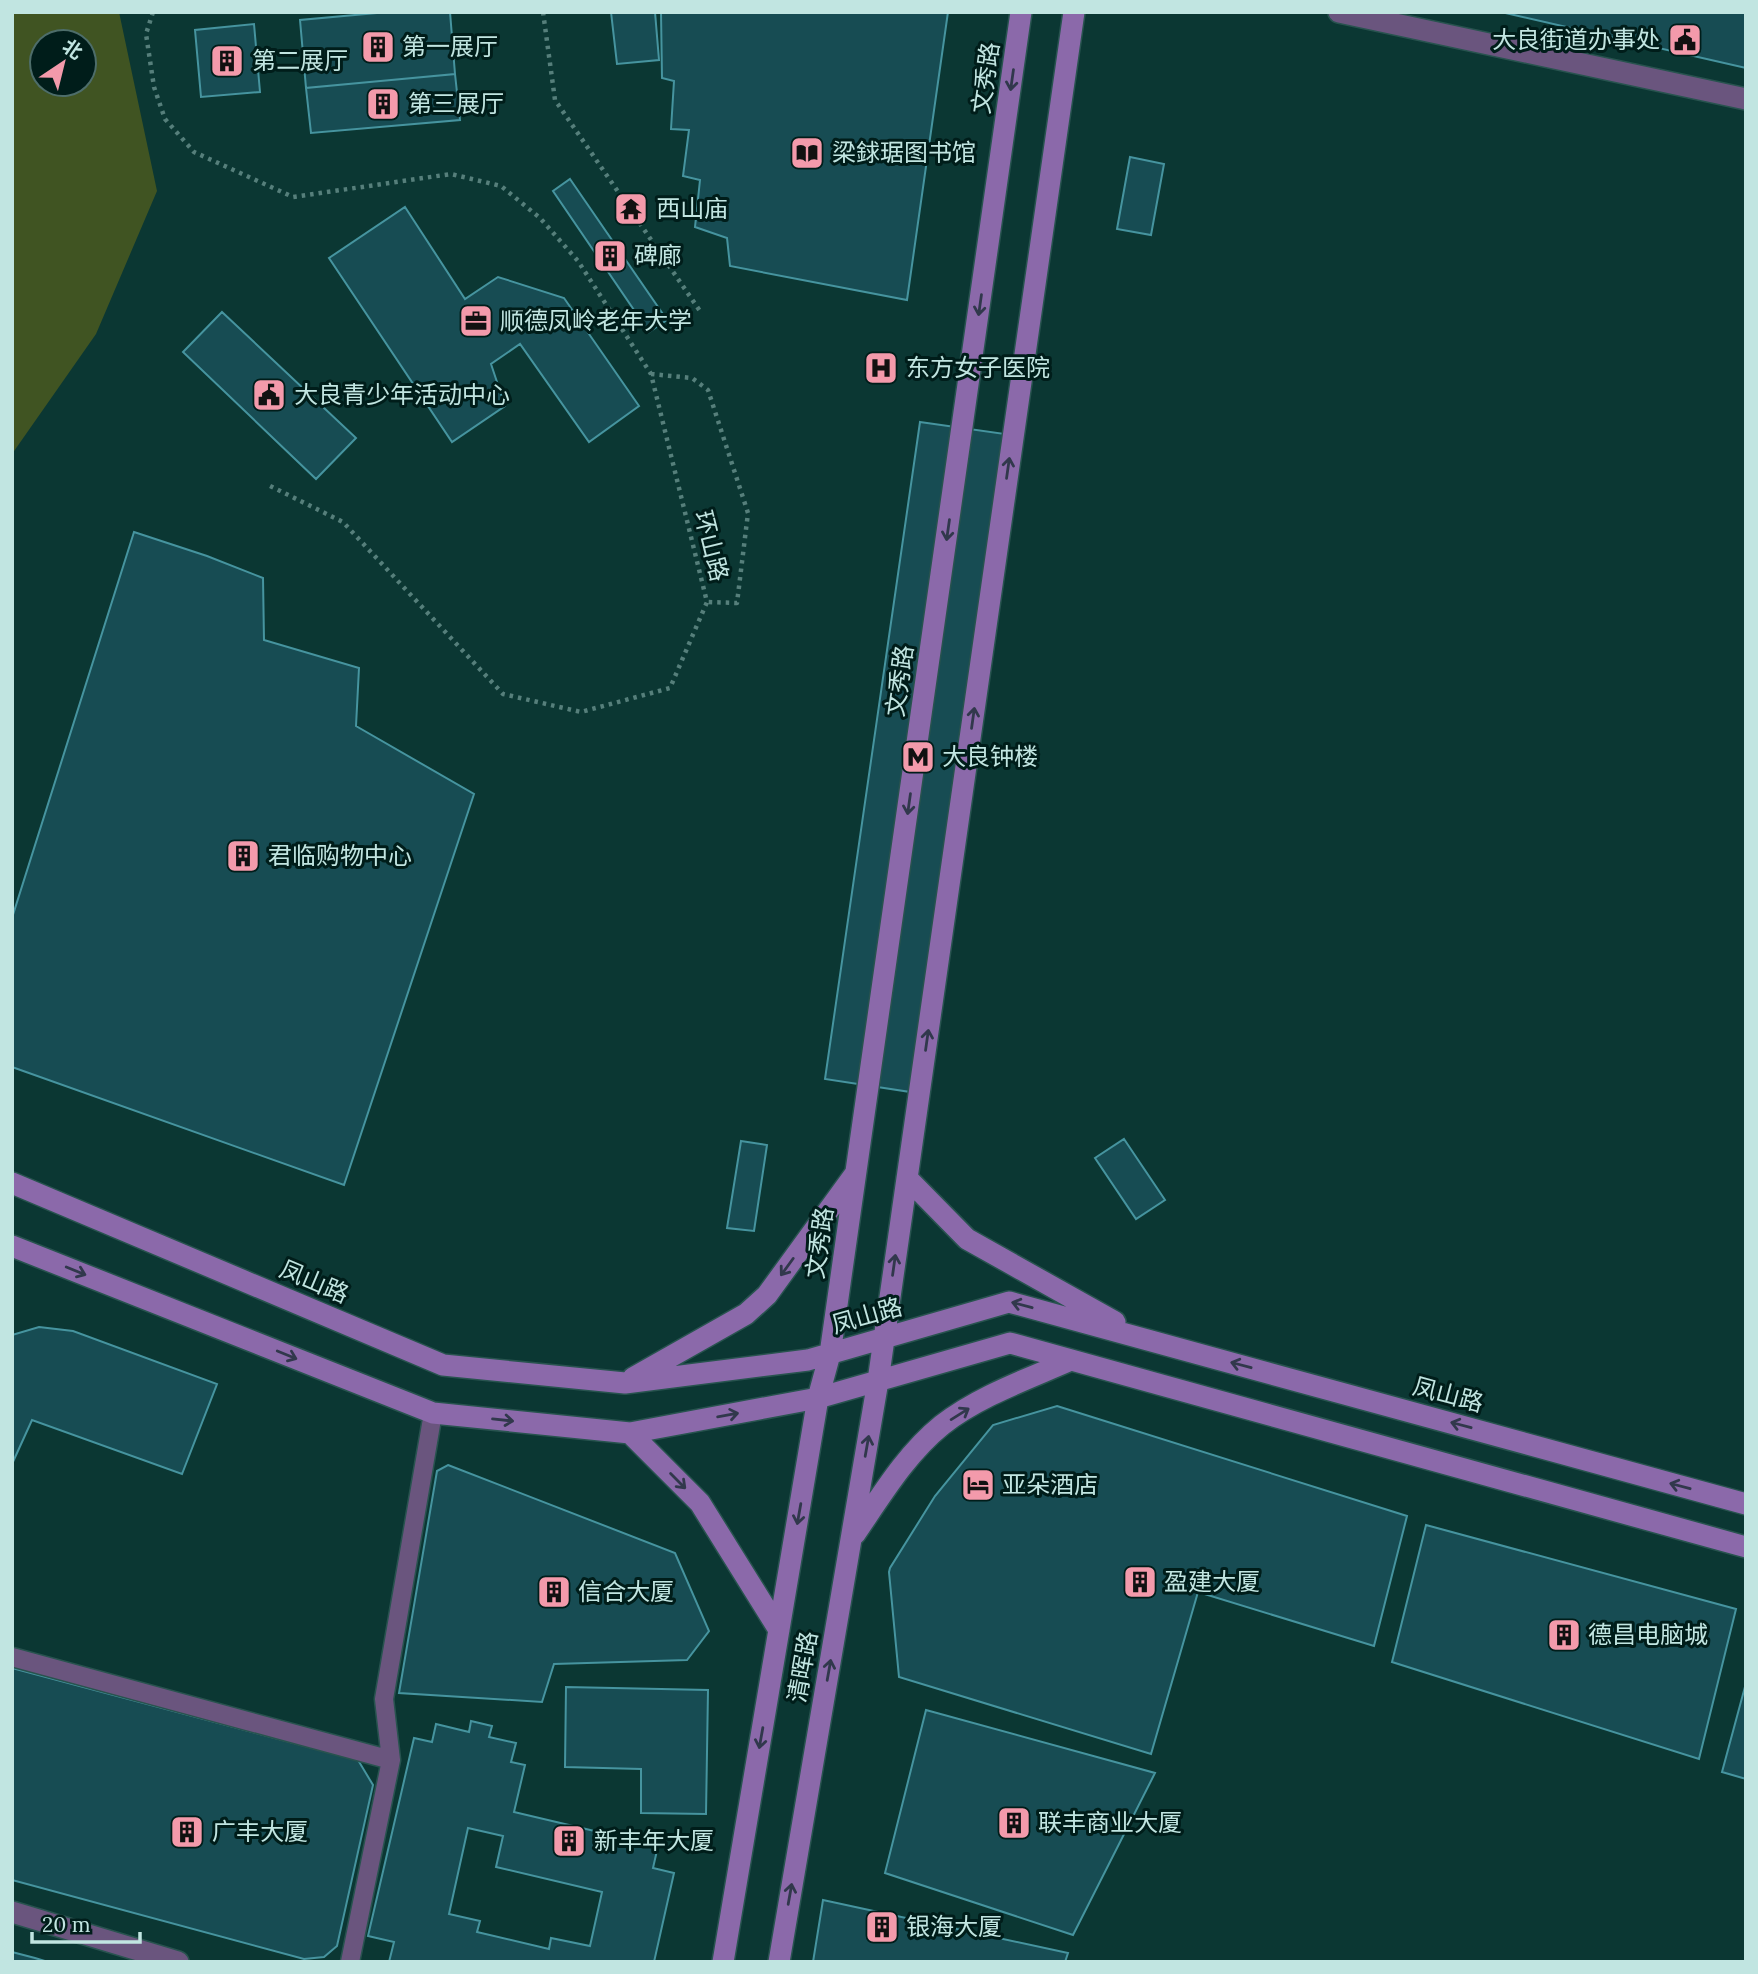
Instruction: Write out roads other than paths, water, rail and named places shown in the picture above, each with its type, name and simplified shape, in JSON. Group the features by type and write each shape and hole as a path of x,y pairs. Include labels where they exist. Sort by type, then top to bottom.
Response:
{"street":[{"name":"文秀路","path":"818,1398 830,1354 1021,12"},
{"path":"878,1381 1074,12"},
{"path":"1339,12 1746,99"},
{"path":"625,1383 746,1314 766,1295 856,1173"},
{"path":"907,1178 967,1239 1144,1339"},
{"name":"凤山路","path":"12,1183 443,1365 625,1383 808,1360 1009,1302 1746,1504"},
{"path":"12,1246 433,1413 630,1433 818,1398 1010,1343 1746,1547"},
{"path":"852,1538 894,1478 921,1445 943,1424 984,1399 1071,1360"},
{"name":"清晖路","path":"779,1961 878,1381"},
{"name":"清晖路","path":"723,1962 818,1398"},
{"path":"630,1433 701,1503 779,1630"},
{"path":"12,1912 178,1962"}],"lane":[{"path":"350,1962 391,1760 384,1699 433,1413"},
{"path":"12,1657 391,1760"}],"place":[{"name":"大良街道办事处","path":"1685,40"},
{"name":"第一展厅","path":"378,47"},
{"name":"第二展厅","path":"227,61"},
{"name":"第三展厅","path":"383,104"},
{"name":"梁銶琚图书馆","path":"807,153"},
{"name":"西山庙","path":"631,209"},
{"name":"碑廊","path":"610,256"},
{"name":"顺德凤岭老年大学","path":"476,321"},
{"name":"东方女子医院","path":"881,368"},
{"name":"大良青少年活动中心","path":"269,395"},
{"name":"大良钟楼","path":"918,757"},
{"name":"君临购物中心","path":"243,856"},
{"name":"亚朵酒店","path":"978,1485"},
{"name":"盈建大厦","path":"1140,1582"},
{"name":"信合大厦","path":"554,1592"},
{"name":"德昌电脑城","path":"1564,1635"},
{"name":"联丰商业大厦","path":"1014,1823"},
{"name":"广丰大厦","path":"187,1832"},
{"name":"新丰年大厦","path":"569,1841"},
{"name":"银海大厦","path":"882,1927"}]}
